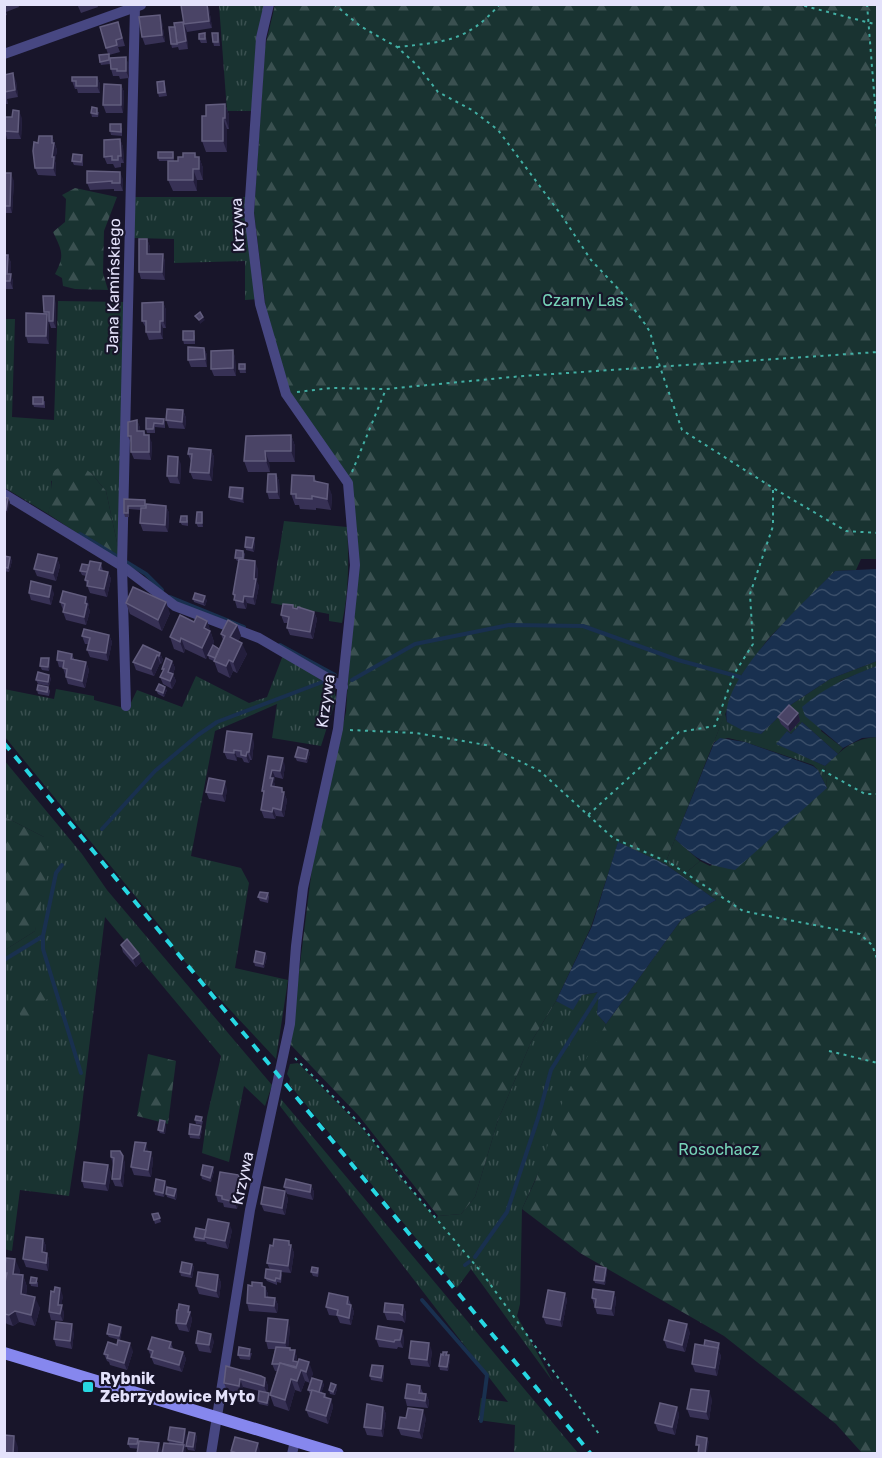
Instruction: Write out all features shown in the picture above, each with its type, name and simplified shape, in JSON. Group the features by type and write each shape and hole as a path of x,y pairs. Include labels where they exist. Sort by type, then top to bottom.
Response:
{"street":[{"name":"Krzywa","path":"211,1454 250,1210 291,1015 303,888 338,729 355,565 348,483 286,394 260,304 249,213 261,38 270,4"},
{"path":"4,54 138,5"},
{"name":"Jana Kamińskiego","path":"126,706 122,567 138,5"},
{"path":"4,494 122,567 174,606 259,638 343,687"},
{"path":"4,1353 217,1418 294,1447 338,1454"}],"path":[{"path":"334,4 360,26 397,47 417,65 438,92 472,110 498,130 562,216 591,260 639,313 650,332 682,430 846,531 878,533"},
{"path":"397,47 457,39 480,25 500,4"},
{"path":"797,4 878,25"},
{"path":"867,4 878,142"},
{"path":"286,394 331,388 386,389 523,376 878,352"},
{"path":"348,483 386,389"},
{"path":"588,815 679,732 715,726 734,674 753,644 750,594 773,526 773,488"},
{"path":"346,730 416,733 486,745 540,771 613,838 670,863 744,911 860,934 872,945 878,961"},
{"path":"822,770 865,794 878,794"},
{"path":"829,1051 878,1063"},
{"path":"284,1054 298,1060 362,1126 407,1184 482,1273 599,1434"}],"green space":[{"path":"219,5 264,5 251,111 227,111"},
{"name":"Czarny Las","path":"275,5 877,5 877,559 861,559 856,570 835,571 768,639 740,677 665,864 618,843 591,927 556,1001 531,1042 498,1120 475,1197 461,1214 438,1216 359,1116 290,1044 315,844 346,712 351,631 350,482 287,388 266,310 254,212 265,47"},
{"path":"75,188 117,197 104,231 103,273 108,290 75,289 63,286 62,278 55,274 61,253 53,232 65,222 66,199 62,195"},
{"path":"135,197 246,197 258,299 245,300 245,261 174,263 174,239 133,238"},
{"path":"58,301 126,302 119,552 106,491 91,473 51,481 51,503 48,514 5,488 4,319 15,319 12,417 54,420"},
{"path":"67,464 78,464 91,473 106,491 119,552 115,558 48,514 53,473"},
{"path":"284,521 347,527 348,575 342,623 329,621 329,614 271,603"},
{"path":"283,655 334,688 336,699 321,746 272,738 277,704 215,731 191,856 241,868 249,883 235,968 288,980 276,1059 175,951 168,936 5,737 4,689 54,699 56,689 94,696 94,700 128,709 137,690 182,707 196,676 249,703 267,697"},
{"path":"877,661 877,666 840,681 821,731 843,748 838,754 802,722 791,734 787,731 777,744 825,766 827,788 813,765 728,738 714,742 725,713 727,722 761,734 792,704 830,679"},
{"name":"Rosochacz","path":"877,737 877,1453 862,1453 836,1424 724,1336 580,1253 522,1209 536,1179 564,1098 606,1024 681,920 716,900 682,876 700,861 710,866 827,788 825,766 848,746 861,740"},
{"path":"4,760 82,854 107,890 272,1085 265,1106 244,1086 229,1162 202,1153 207,1117 221,1056 105,917 69,1196 20,1190 12,1251 4,1249 5,950 35,931 44,837 5,817"},
{"path":"5,817 44,837 51,860 35,931 5,950"},
{"path":"675,839 700,861 682,876 665,864"},
{"path":"49,984 51,998 43,1001 35,1013 21,1017 18,1009 25,989"},
{"path":"600,992 597,1014 606,1024 522,1209 520,1304 517,1316 553,1382 471,1269 457,1288 289,1084 290,1079 287,1074 290,1064 298,1063 363,1129 436,1219 438,1216 461,1214 475,1197 498,1120 531,1042 556,1001 573,1009 582,995"},
{"path":"148,1054 176,1061 168,1124 137,1116"},
{"path":"281,1099 578,1453 514,1453 515,1425 478,1420 481,1398 508,1402 280,1106"}],"water":[{"path":"877,569 877,661 830,679 792,704 761,734 742,730 727,722 728,704 736,684 767,642 805,601 835,571"},
{"path":"877,666 877,737 862,738 843,748 805,716 802,707 838,683"},
{"path":"802,722 838,754 825,766 776,744 787,731 791,734"},
{"path":"720,738 745,742 813,766 818,770 827,788 735,870 715,866 702,860 675,839 714,743"},
{"path":"618,842 665,864 716,900 681,920 606,1024 597,1014 599,992 582,995 573,1010 556,1001 592,926"}],"building":[{"path":"207,4 209,21 184,24 181,5"},
{"path":"160,15 162,35 142,37 139,17"},
{"path":"118,22 122,38 116,40 117,45 106,48 100,27"},
{"path":"183,22 186,41 177,43 174,23"},
{"path":"169,27 175,27 177,44 171,44"},
{"path":"205,33 205,39 199,39 199,34"},
{"path":"212,33 218,33 218,42 213,42"},
{"path":"109,54 109,60 100,62 99,55"},
{"path":"126,57 126,71 111,69 110,58"},
{"path":"13,73 15,90 4,92 4,75"},
{"path":"72,77 97,77 97,86 76,86 76,81 72,81"},
{"path":"164,81 165,92 158,93 157,82"},
{"path":"104,84 121,85 121,105 103,105"},
{"path":"225,104 223,141 202,141 202,116 206,116 206,105"},
{"path":"92,107 97,108 97,114 91,113"},
{"path":"13,110 19,111 18,132 5,131 5,117 12,117"},
{"path":"110,124 121,124 121,132 110,131"},
{"path":"39,136 52,136 53,168 35,168 34,142 38,143"},
{"path":"120,139 121,156 118,156 118,160 112,160 112,156 104,157 104,140"},
{"path":"158,152 173,152 173,158 158,158"},
{"path":"183,153 195,153 195,157 199,157 199,169 193,169 193,180 168,180 168,161 178,161 178,157 183,157"},
{"path":"73,154 82,155 81,162 72,161"},
{"path":"87,171 120,172 120,183 112,183 112,181 87,183"},
{"path":"4,173 11,173 10,206 4,206"},
{"path":"139,239 147,239 147,254 163,254 162,272 139,272"},
{"path":"4,255 8,255 7,274 11,274 10,281 4,281"},
{"path":"43,296 54,296 53,321 49,321 49,312 44,312"},
{"path":"163,302 163,321 160,321 160,332 146,332 146,321 142,321 142,303"},
{"path":"200,312 203,317 199,320 195,316"},
{"path":"26,313 47,314 46,336 26,336"},
{"path":"183,331 194,331 194,340 183,340"},
{"path":"188,347 204,348 205,359 188,360"},
{"path":"233,350 233,368 211,369 211,351"},
{"path":"239,364 245,364 245,369 239,369"},
{"path":"33,397 43,397 43,404 33,404"},
{"path":"167,409 183,410 182,422 166,420"},
{"path":"146,418 164,419 163,424 154,423 153,429 146,429"},
{"path":"137,420 137,431 144,431 144,435 149,435 149,452 131,452 128,422"},
{"path":"291,435 291,451 265,451 266,461 244,461 246,436"},
{"path":"189,448 211,450 209,473 190,472 192,454 188,454"},
{"path":"168,456 178,457 177,476 167,476"},
{"path":"268,474 276,474 277,492 267,492"},
{"path":"292,475 314,476 314,481 328,484 327,499 312,496 312,499 296,498 296,494 291,494"},
{"path":"230,487 243,488 242,499 229,497"},
{"path":"4,497 8,498 6,510 4,509"},
{"path":"124,499 145,500 145,506 128,506 128,513 124,513"},
{"path":"146,504 166,506 165,525 140,523 141,508 146,508"},
{"path":"197,512 202,512 202,523 196,523"},
{"path":"181,516 187,516 187,522 180,522"},
{"path":"246,537 254,538 252,548 245,547"},
{"path":"236,550 243,551 243,558 235,558"},
{"path":"38,554 57,558 53,573 34,569"},
{"path":"4,556 10,557 8,568 4,567"},
{"path":"239,559 255,561 254,579 256,579 253,597 244,596 243,602 234,600 235,595 233,594"},
{"path":"90,561 101,563 99,570 108,572 104,589 87,586 88,581 85,580"},
{"path":"82,564 89,565 87,572 80,571"},
{"path":"31,581 51,586 49,597 29,593"},
{"path":"133,587 166,602 158,620 126,603"},
{"path":"63,591 86,597 84,617 63,612 65,604 60,602"},
{"path":"195,593 205,596 203,602 193,599"},
{"path":"283,604 314,612 310,632 287,628 289,617 281,615"},
{"path":"180,615 194,622 197,616 207,621 204,628 210,631 202,648 181,638 180,642 170,637"},
{"path":"228,620 237,625 230,637 242,643 233,662 229,660 226,666 214,661 225,636 221,634"},
{"path":"84,629 109,635 106,653 87,650 90,638 82,636"},
{"path":"143,645 160,653 151,669 133,662"},
{"path":"213,645 219,649 215,658 208,655"},
{"path":"58,651 72,654 71,659 86,662 82,681 66,677 67,669 63,668 64,661 57,660"},
{"path":"41,658 49,658 48,667 40,666"},
{"path":"166,658 172,661 168,672 173,674 170,681 160,677"},
{"path":"38,672 49,675 48,682 36,680"},
{"path":"159,684 165,687 163,693 156,690"},
{"path":"38,685 48,687 47,692 37,690"},
{"path":"789,705 798,713 788,725 778,717"},
{"path":"227,731 252,734 249,752 246,756 241,755 241,751 224,752"},
{"path":"298,747 308,750 306,759 295,757"},
{"path":"268,756 283,758 280,771 272,770 270,778 273,778 271,786 282,788 284,792 281,810 273,808 272,812 261,810"},
{"path":"209,778 225,781 222,794 206,792"},
{"path":"260,892 268,893 266,899 258,897"},
{"path":"127,939 139,954 133,959 121,945"},
{"path":"256,951 265,953 263,964 254,962"},
{"path":"196,1116 202,1117 201,1121 195,1120"},
{"path":"160,1120 165,1121 163,1131 158,1130"},
{"path":"190,1124 201,1126 199,1135 189,1134"},
{"path":"135,1142 146,1143 144,1151 151,1152 148,1170 131,1167"},
{"path":"111,1151 120,1151 123,1156 120,1179 112,1179 114,1158 111,1157"},
{"path":"84,1162 108,1165 105,1184 82,1181"},
{"path":"203,1165 213,1167 210,1178 201,1175"},
{"path":"220,1172 239,1175 235,1202 216,1195"},
{"path":"156,1179 165,1181 163,1193 154,1191"},
{"path":"286,1179 311,1185 310,1192 284,1187"},
{"path":"167,1187 176,1189 174,1196 166,1194"},
{"path":"264,1187 285,1191 282,1208 261,1204"},
{"path":"158,1213 160,1218 154,1220 152,1214"},
{"path":"208,1219 229,1223 225,1241 204,1237"},
{"path":"196,1228 206,1230 204,1239 194,1237"},
{"path":"26,1237 43,1239 42,1252 47,1253 46,1263 23,1259"},
{"path":"274,1239 289,1241 291,1245 288,1266 267,1263 270,1245 273,1246"},
{"path":"6,1258 15,1259 13,1274 23,1275 21,1294 35,1297 31,1315 15,1311 9,1315 4,1314"},
{"path":"182,1262 192,1264 190,1274 180,1272"},
{"path":"596,1266 606,1268 604,1281 594,1280"},
{"path":"312,1267 318,1268 317,1273 311,1272"},
{"path":"266,1269 281,1271 280,1279 276,1278 275,1281 265,1278"},
{"path":"198,1272 218,1275 216,1291 196,1286"},
{"path":"31,1277 37,1278 36,1283 30,1283"},
{"path":"252,1282 262,1283 265,1287 265,1297 275,1298 274,1306 247,1303 248,1285 252,1286"},
{"path":"55,1287 60,1288 58,1305 62,1305 60,1314 49,1312 51,1291 54,1292"},
{"path":"593,1289 614,1292 611,1309 595,1307 596,1299 592,1298"},
{"path":"548,1290 565,1293 560,1320 543,1317"},
{"path":"329,1293 348,1297 347,1304 351,1305 349,1318 337,1315 338,1310 326,1307"},
{"path":"385,1303 403,1305 402,1315 384,1312"},
{"path":"179,1304 189,1306 188,1312 190,1312 186,1324 176,1323"},
{"path":"268,1318 288,1320 285,1343 266,1341"},
{"path":"669,1320 687,1324 682,1345 664,1340"},
{"path":"56,1322 72,1324 70,1341 54,1339"},
{"path":"109,1324 121,1327 119,1336 107,1334"},
{"path":"378,1326 402,1330 400,1340 394,1342 376,1339"},
{"path":"198,1331 211,1334 209,1345 196,1343"},
{"path":"152,1337 171,1342 169,1348 183,1352 179,1365 151,1357 153,1351 148,1349"},
{"path":"118,1340 130,1343 124,1363 107,1358 108,1355 104,1354 108,1342 117,1345"},
{"path":"705,1340 719,1343 718,1348 704,1346"},
{"path":"411,1341 429,1343 427,1360 409,1358"},
{"path":"695,1344 718,1348 715,1368 692,1364"},
{"path":"239,1347 250,1349 249,1356 238,1355"},
{"path":"276,1347 295,1350 293,1361 298,1362 297,1367 280,1363 272,1364"},
{"path":"443,1352 449,1355 447,1367 439,1366"},
{"path":"299,1359 309,1362 306,1372 301,1370 297,1381 291,1379 285,1400 270,1395 280,1363 296,1368"},
{"path":"372,1365 383,1366 381,1378 370,1376"},
{"path":"226,1366 265,1378 264,1386 240,1379 239,1386 224,1383"},
{"path":"312,1378 322,1381 319,1392 308,1390"},
{"path":"331,1383 336,1385 333,1392 329,1390"},
{"path":"407,1384 420,1386 419,1393 426,1394 425,1401 405,1398"},
{"path":"691,1389 709,1391 706,1412 687,1409"},
{"path":"312,1390 325,1394 324,1397 331,1399 326,1416 306,1410"},
{"path":"259,1391 269,1393 267,1403 258,1401"},
{"path":"660,1403 677,1407 672,1427 655,1423"},
{"path":"367,1404 383,1407 381,1429 364,1427"},
{"path":"408,1408 423,1410 419,1431 398,1428 400,1417 406,1418"},
{"path":"170,1427 185,1429 183,1443 168,1440"},
{"path":"189,1432 195,1433 193,1447 186,1446"},
{"path":"4,1435 14,1436 13,1454 4,1454"},
{"path":"697,1436 707,1438 705,1454 698,1454"},
{"path":"235,1437 258,1443 255,1454 239,1454 231,1451"},
{"path":"129,1438 138,1439 137,1444 128,1444"},
{"path":"139,1441 159,1443 157,1454 137,1454"},
{"path":"164,1443 184,1445 182,1454 162,1454"}],"waterway":[{"path":"80,534 146,574 162,590"},
{"path":"170,597 244,627"},
{"path":"352,680 415,644 509,625 583,626 678,660 740,677"},
{"path":"280,645 335,675"},
{"path":"102,829 155,771 217,722 325,681"},
{"path":"4,960 43,936 56,873 62,865"},
{"path":"43,936 43,949 81,1073"},
{"path":"475,1257 507,1212 551,1070 600,992"},
{"path":"465,1265 469,1262"},
{"path":"422,1300 487,1375 481,1421"}],"railway":[{"path":"4,743 591,1454"}],"place":[{"name":"Rybnik Zebrzydowice Myto","path":"88,1387"}]}
